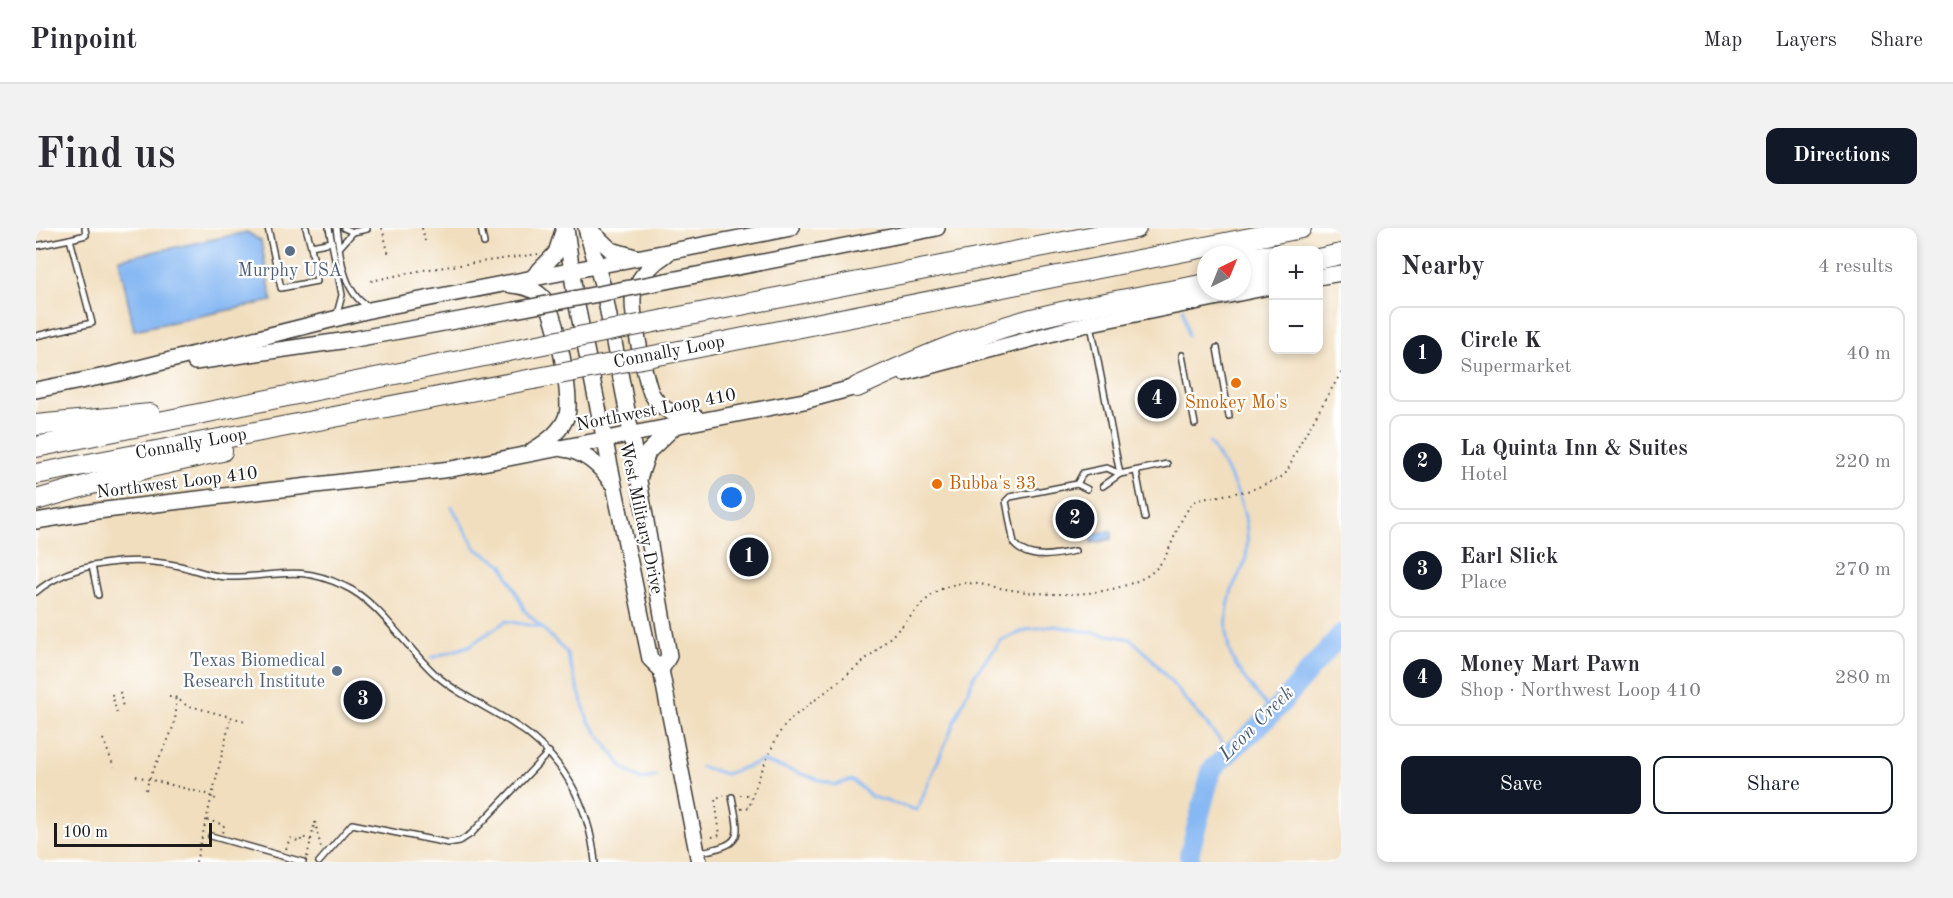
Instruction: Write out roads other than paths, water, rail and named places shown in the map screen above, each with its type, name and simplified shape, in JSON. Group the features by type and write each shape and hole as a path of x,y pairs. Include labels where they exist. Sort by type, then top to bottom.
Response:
{"highway":[{"path":"1086,238 1103,228"},
{"name":"Connally Loop","path":"36,447 528,347 1136,228"},
{"name":"Connally Loop","path":"36,474 1300,228"},
{"path":"1323,251 1341,249"},
{"path":"1175,253 1197,258"},
{"path":"1323,258 1341,254"},
{"path":"1251,257 1269,255"},
{"path":"1251,274 1269,270"},
{"path":"857,387 914,361 1004,327 1069,311 1197,285"},
{"path":"36,425 132,414 192,414"},
{"path":"36,500 151,467 232,448 276,429"}],"main road":[{"name":"West Military Drive","path":"565,228 573,271 574,296 650,659 661,670 699,857"},
{"path":"531,279 552,259 562,242 565,228"},
{"name":"West Military Drive","path":"587,228 604,291 669,656 661,670"},
{"path":"587,228 611,250 640,257"},
{"path":"36,390 115,374 374,309 669,252 756,231 791,228"},
{"path":"115,374 141,374 225,356 365,338 938,228"},
{"path":"669,252 642,276 633,298 649,386 659,404 670,413 706,420"},
{"path":"1323,276 1341,273"},
{"path":"497,285 526,287 541,296 548,305 568,394 568,413 560,428 551,438 522,456"},
{"name":"Northwest Loop 410","path":"36,521 97,511 420,474 522,456 804,401 1091,323 1269,287"},
{"path":"640,488 640,470 648,452 660,437 678,425"},
{"path":"557,449 574,451 590,459 614,486"}],"lane":[{"path":"36,246 86,235 85,228"},
{"path":"268,228 281,288 317,281 306,228"},
{"path":"329,228 342,295 340,309 333,318"},
{"path":"336,228 339,248 353,294 362,303 374,309"},
{"path":"344,228 353,232 367,229"},
{"path":"481,228 484,243"},
{"path":"339,248 353,232"},
{"path":"36,336 92,323 70,239"},
{"path":"311,246 332,242"},
{"path":"1091,323 1120,474"},
{"path":"1217,348 1229,416"},
{"path":"1182,355 1195,424"},
{"path":"1103,486 1120,474 1167,464"},
{"path":"1077,484 1083,473 1107,468 1120,474"},
{"path":"1136,471 1145,518"},
{"path":"1075,551 1046,557 1018,548 1014,544 1006,501 1010,497 1077,484 1087,489"},
{"path":"36,583 46,583 92,566 149,561 228,577 292,572 317,576 346,586 389,623 410,650 438,677 513,723 549,752 565,773 582,805 592,836 595,862"},
{"path":"92,566 98,595"},
{"path":"36,592 46,583"},
{"path":"319,862 352,824 448,843 460,841 471,834 549,752"},
{"path":"699,857 722,848 738,838 735,810 730,796"},
{"path":"211,836 304,862"}],"water":[{"path":"247,232 261,241 272,301 134,330 119,259"},
{"path":"1109,531 1112,533 1111,539 1092,543 1090,535"}],"waterway":[{"path":"1183,309 1188,336"},
{"path":"1209,442 1233,482 1246,525 1245,561 1230,596 1228,645 1234,662 1253,690 1273,713"},
{"path":"452,507 476,549 502,564 525,611 566,652 588,720 624,769 641,780 656,776"},
{"path":"431,658 469,646 506,621 539,627"},
{"path":"701,767 726,774 762,761 835,785 852,780 872,797 917,810 975,674 1002,640 1029,629 1055,626 1131,639 1150,657 1229,751"},
{"name":"Leon Creek","path":"1191,862 1189,855 1212,769 1273,713 1341,634"}],"place":[{"name":"Murphy USA","path":"290,251"},
{"name":"Smokey Mo's","path":"1236,383"},
{"name":"Money Mart Pawn","path":"1157,399"},
{"name":"Bubba's 33","path":"937,484"},
{"name":"La Quinta Inn & Suites","path":"1075,519"},
{"name":"Circle K","path":"749,557"},
{"name":"Texas Biomedical Research Institute","path":"337,671"},
{"name":"Earl Slick","path":"363,700"}]}
